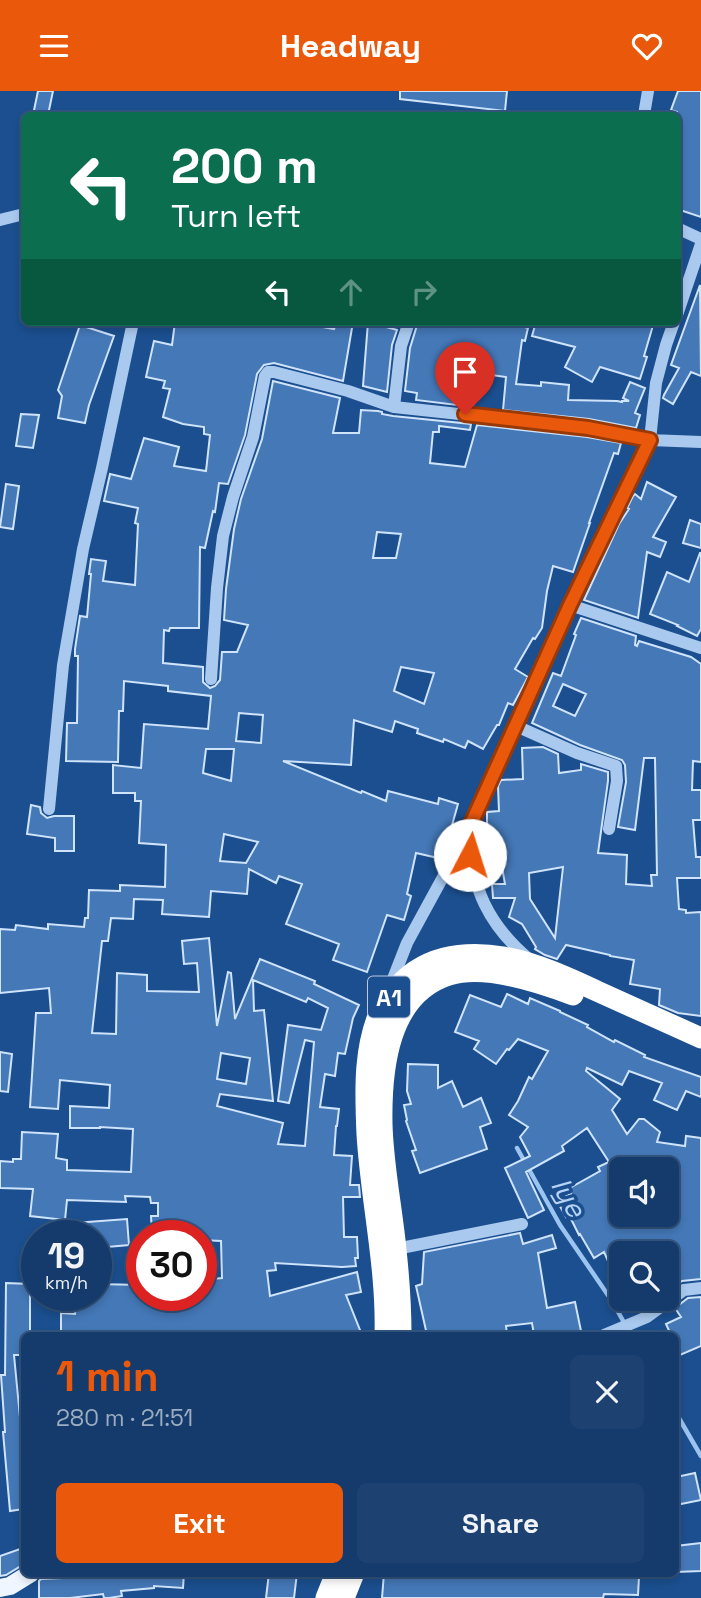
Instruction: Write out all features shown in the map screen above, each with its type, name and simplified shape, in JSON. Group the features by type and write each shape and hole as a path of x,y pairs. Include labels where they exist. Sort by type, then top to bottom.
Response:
{"highway":[{"name":"A1","path":"385,1332 381,1251 371,1183 367,1065 373,1034 384,1003 402,980 422,966 448,957 475,954 505,957 537,965 701,1038"},
{"name":"A1","path":"401,1332 396,1249 382,1125 384,1075 390,1044 398,1019 412,998 429,983 450,974 478,972 511,975 571,994 701,1053"},
{"path":"326,1598 334,1577"},
{"path":"344,1598 352,1577"}],"main road":[{"path":"0,1588 24,1577"}],"street":[{"path":"644,112 648,91"},
{"path":"0,219 21,215"},
{"path":"681,230 701,242 681,303"},
{"path":"49,809 63,664 83,549 132,326"},
{"path":"394,407 401,346 408,326"},
{"path":"384,1003 407,943 467,833 570,605 650,440 656,383 673,326"},
{"path":"211,679 223,536 253,436 268,372 348,391 394,407 588,428 650,440 701,442"},
{"path":"570,605 701,648"},
{"path":"516,726 616,767 617,781 609,829"},
{"path":"467,833 474,876 491,918 504,935 537,965"},
{"path":"396,1249 522,1224"},
{"path":"611,1332 647,1317 684,1290 701,1288"}],"building":[{"path":"38,91 53,91 49,112 34,112"},
{"path":"400,91 507,91 505,111 400,99"},
{"path":"678,91 701,91 701,217 681,210 681,112 671,110"},
{"path":"700,285 701,376 691,372 673,404 663,398 679,368 671,365"},
{"path":"80,326 114,336 85,423 58,418 62,396 58,390"},
{"path":"174,326 318,326 334,329 335,326 352,326 343,381 274,363 264,365 257,374 245,435 228,484 219,483 215,512 213,511 205,548 200,547 199,628 164,630 163,663 203,667 203,682 210,688 220,680 222,652 237,652 248,625 224,620 226,589 234,529 241,499 262,439 273,381 340,398 333,433 359,433 361,410 471,424 470,430 439,426 439,432 433,432 430,463 465,467 477,425 621,443 618,454 614,453 573,572 553,566 542,628 515,669 528,677 513,705 508,703 499,725 483,749 468,741 465,748 444,739 443,742 417,733 418,729 395,721 392,732 354,720 351,765 283,761 386,801 388,791 438,804 439,798 458,804 447,843 442,842 438,858 416,853 407,894 411,896 404,920 387,915 367,972 333,960 339,944 286,924 302,884 279,876 276,883 249,869 247,894 211,891 209,917 162,914 163,900 134,899 133,919 111,918 108,941 102,941 92,1033 116,1034 117,973 147,975 147,991 199,992 197,963 184,964 182,941 209,938 217,1026 228,972 231,973 235,1019 260,959 315,981 314,984 359,1005 353,1018 345,1054 338,1053 335,1076 325,1074 320,1107 339,1109 334,1155 352,1156 350,1185 359,1185 360,1197 343,1197 344,1237 357,1237 356,1266 275,1263 276,1270 267,1271 270,1296 357,1272 361,1292 346,1295 361,1332 61,1332 61,1313 112,1311 112,1284 126,1285 126,1311 217,1311 217,1278 222,1278 221,1241 217,1241 217,1220 151,1220 151,1216 158,1216 158,1203 151,1203 150,1197 125,1196 126,1202 67,1200 65,1220 30,1216 33,1189 0,1188 0,1161 13,1162 13,1159 21,1159 22,1132 58,1134 56,1158 67,1160 67,1170 131,1172 133,1129 70,1128 70,1106 109,1108 110,1085 60,1080 58,1109 30,1107 36,1013 51,1013 49,988 0,993 0,929 15,930 16,925 48,929 48,924 84,927 85,918 88,918 89,890 120,891 120,885 165,887 166,845 139,843 141,801 135,801 135,793 113,793 113,765 141,768 144,724 208,729 211,696 168,691 168,686 124,681 123,711 119,711 118,762 66,761 67,723 77,723 78,656 75,656 75,649 80,616 87,617 91,559 106,561 103,581 135,585 138,524 135,523 138,508 104,501 110,474 131,479 144,438 179,447 174,466 206,471 210,435 204,434 204,427 163,417 170,389 163,388 165,381 146,377 154,341 172,345","holes":["377,532 401,534 396,558 373,558","401,667 434,673 424,704 394,691","239,713 263,715 261,743 236,741","206,749 234,749 231,781 203,773","224,834 258,842 246,863 220,861","253,980 306,1002 308,998 328,1008 321,1030 288,1025 278,1101 289,1103 305,1040 314,1042 305,1146 278,1144 283,1123 217,1106 220,1094 273,1101 264,1010 254,1011","221,1053 250,1058 246,1084 217,1079"]},
{"path":"368,326 397,330 392,345 387,392 363,386"},
{"path":"417,326 528,328 525,341 522,340 516,384 541,386 541,382 569,385 568,400 622,402 629,401 623,398 630,382 645,388 635,413 640,415 636,428 589,419 503,410 506,377 477,373 473,407 416,400 417,393 405,391 410,348"},
{"path":"535,326 653,326 640,379 600,367 592,382 565,367 575,347 532,336"},
{"path":"21,414 39,415 33,448 16,446"},
{"path":"647,482 676,497 653,537 666,542 660,557 647,552 638,618 584,600 633,496 635,494 641,499"},
{"path":"6,484 19,486 13,529 0,527"},
{"path":"690,520 701,524 701,548 683,543"},
{"path":"700,553 701,629 697,636 650,614 667,572 689,582"},
{"path":"581,618 636,636 637,646 639,641 691,657 701,664 701,762 693,761 692,790 701,790 701,820 693,820 696,857 701,857 701,878 677,878 679,909 686,910 686,913 701,912 701,1016 678,1013 659,1005 660,989 630,984 634,960 566,945 557,959 545,955 535,949 522,924 509,917 515,898 493,898 492,884 505,884 496,834 487,834 487,812 499,811 498,786 501,780 523,779 522,748 543,747 558,754 559,773 581,770 581,764 608,772 598,853 627,855 626,884 652,886 651,875 657,875 655,758 644,758 635,830 618,827 626,782 622,760 532,723 553,673 561,676 576,635 574,634","holes":["563,684 586,694 575,716 553,706","563,867 555,938 530,899 529,873"]},
{"path":"31,805 40,807 41,813 47,818 74,816 74,851 55,851 55,838 27,834"},
{"path":"507,994 528,1004 530,998 588,1025 587,1027 614,1042 615,1040 645,1055 644,1057 701,1077 701,1097 686,1091 677,1110 654,1100 662,1083 629,1071 622,1085 587,1068 586,1071 620,1099 612,1110 627,1134 639,1119 644,1119 660,1132 657,1142 685,1146 686,1136 701,1138 701,1279 679,1283 679,1241 609,1241 609,1263 604,1252 594,1258 569,1215 566,1217 557,1201 571,1194 568,1189 600,1171 598,1167 609,1162 587,1128 562,1146 564,1151 526,1172 544,1210 528,1218 505,1168 530,1156 520,1137 528,1127 509,1115 529,1077 532,1079 548,1051 518,1039 496,1064 474,1049 479,1041 455,1032 470,995 501,1007"},
{"path":"0,1052 12,1054 8,1092 0,1091"},
{"path":"408,1064 438,1065 438,1088 452,1081 463,1107 481,1098 491,1123 480,1127 487,1149 420,1173 412,1151 416,1150 406,1121 404,1105 411,1104 407,1091"},
{"path":"127,1219 126,1245 112,1247 112,1220"},
{"path":"520,1233 523,1244 552,1235 556,1248 538,1253 547,1308 575,1302 581,1331 534,1332 532,1323 506,1326 507,1332 426,1332 416,1286 422,1284 424,1252"},
{"path":"6,1283 21,1284 21,1311 30,1311 30,1332 21,1332 21,1355 14,1355 21,1428 21,1509 10,1511 3,1432 1,1375 5,1375"},
{"path":"701,1297 701,1346 680,1355 679,1332 670,1332 666,1324 681,1317 677,1311 679,1305 688,1298"},
{"path":"695,1473 701,1500 679,1504 679,1476"},
{"path":"701,1543 701,1571 679,1572 679,1546"},
{"path":"20,1549 21,1566 0,1576 0,1556"},
{"path":"184,1577 183,1588 154,1586 121,1591 122,1596 109,1598 104,1598 103,1594 39,1598 41,1579"},
{"path":"269,1577 297,1577 294,1598 266,1598"},
{"path":"384,1577 639,1577 638,1595 604,1594 603,1598 382,1598"}],"waterway":[{"name":"Iye","path":"517,1148 560,1225 612,1301 629,1332"},
{"name":"Iye","path":"679,1418 701,1456"}],"route":[{"path":"465,414 588,428 650,440 570,605 467,833 470,855"}]}
